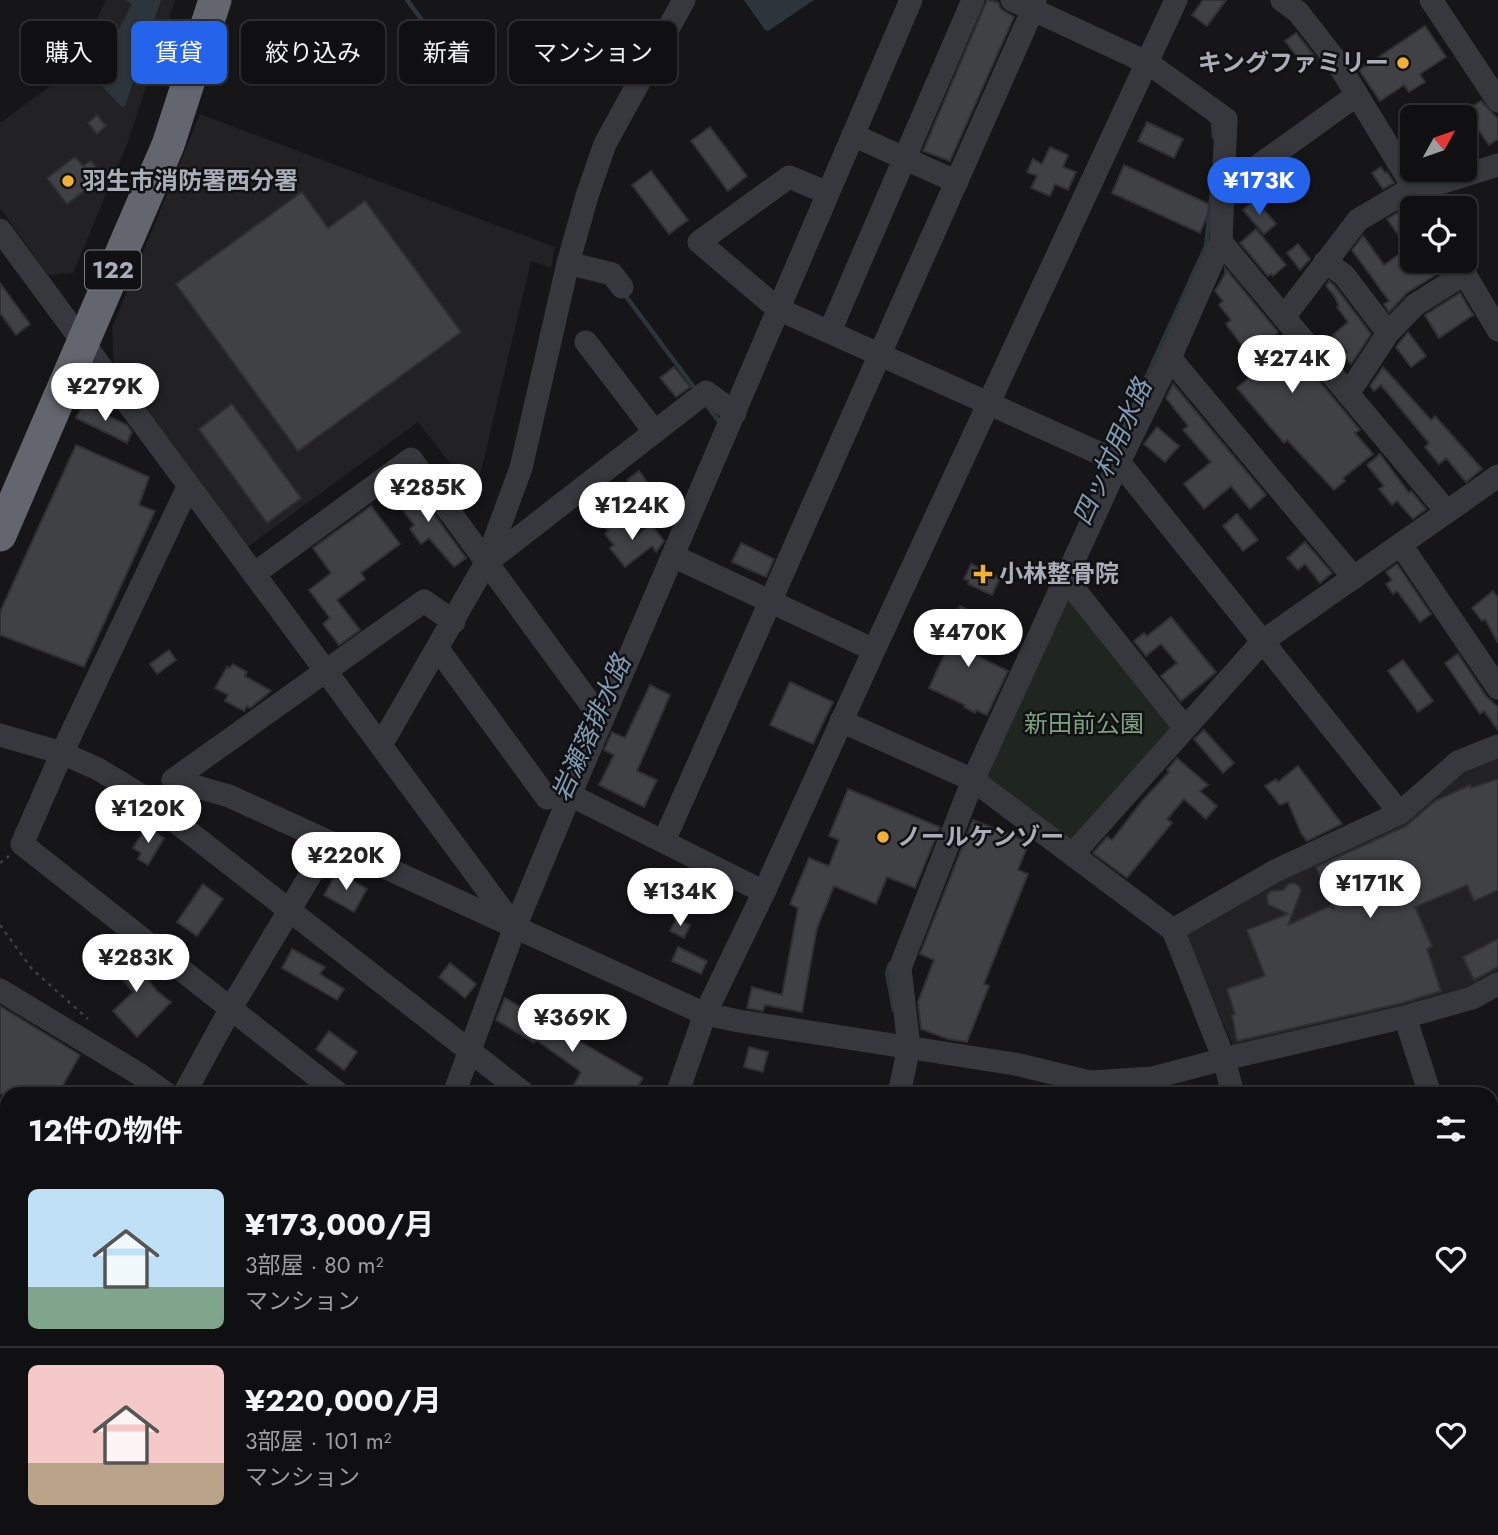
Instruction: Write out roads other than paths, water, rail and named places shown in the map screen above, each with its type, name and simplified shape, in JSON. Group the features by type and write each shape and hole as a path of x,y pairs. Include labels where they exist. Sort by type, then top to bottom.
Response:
{"highway":[{"name":"122","path":"0,535 147,137 192,0"},
{"name":"122","path":"0,481 168,145 215,0"}],"street":[{"path":"381,745 486,564 520,468 568,263 605,144 684,0"},
{"path":"456,1087 515,927 558,797 673,556 911,0"},
{"path":"830,331 974,0"},
{"path":"679,1087 705,1014 764,892 1176,0"},
{"path":"1437,1 1498,101"},
{"path":"664,841 957,182 1026,3 1148,63 1226,118 1221,242 1170,358 1119,462 973,780 900,968 902,1045 899,1087"},
{"path":"1294,4 1337,62 1419,196 1427,187 1498,165"},
{"path":"1223,191 1357,96"},
{"path":"853,135 957,182"},
{"path":"828,193 789,177 699,243 778,309 1119,462 1400,813"},
{"path":"1284,317 1358,220 1400,203"},
{"path":"0,230 515,927"},
{"path":"1221,242 1447,512"},
{"path":"1325,262 1343,275 1388,333"},
{"path":"568,263 612,274 622,287"},
{"path":"1348,394 1388,333 1415,305 1454,273"},
{"path":"1465,273 1498,330"},
{"path":"586,342 654,431"},
{"path":"1170,358 1354,578"},
{"path":"486,564 706,392 735,413"},
{"path":"254,574 411,459 589,702"},
{"path":"1073,853 1263,641 1447,512 1495,484"},
{"path":"188,487 22,844 330,1087"},
{"path":"1401,545 1498,688"},
{"path":"673,556 874,650"},
{"path":"1066,579 1184,727"},
{"path":"454,622 424,601 173,780 229,796 705,1014 1015,1064 1092,1087"},
{"path":"438,649 558,797 664,841 764,892"},
{"path":"841,721 973,780 1174,930 1224,1059 1231,1087"},
{"path":"0,736 62,753 98,769 144,797 516,1087"},
{"path":"1174,930 1275,871 1400,813 1458,762 1498,746"},
{"path":"188,1087 231,1008 330,842"},
{"path":"1101,1087 1152,1078 1405,1017 1472,998 1498,984"},
{"path":"0,990 157,1087"},
{"path":"1405,1017 1428,1087"},
{"path":"887,1087 902,1045"}],"waterway":[{"name":"岩瀬落排水路","path":"407,0 423,21"},
{"name":"四ッ村用水路","path":"1210,119 1213,122 1214,137"},
{"name":"四ッ村用水路","path":"1118,440 1206,246 1212,191"},
{"name":"岩瀬落排水路","path":"625,295 693,386"},
{"name":"岩瀬落排水路","path":"708,407 722,425"},
{"name":"四ッ村用水路","path":"890,964 887,973 894,1010"}],"place":[{"name":"キングファミリー","path":"1403,63"},
{"name":"羽生市消防署西分署","path":"68,181"},
{"name":"小林整骨院","path":"983,574"},
{"name":"ノールケンゾー","path":"883,837"}],"park label":[{"name":"新田前公園","path":"1084,724"}]}
